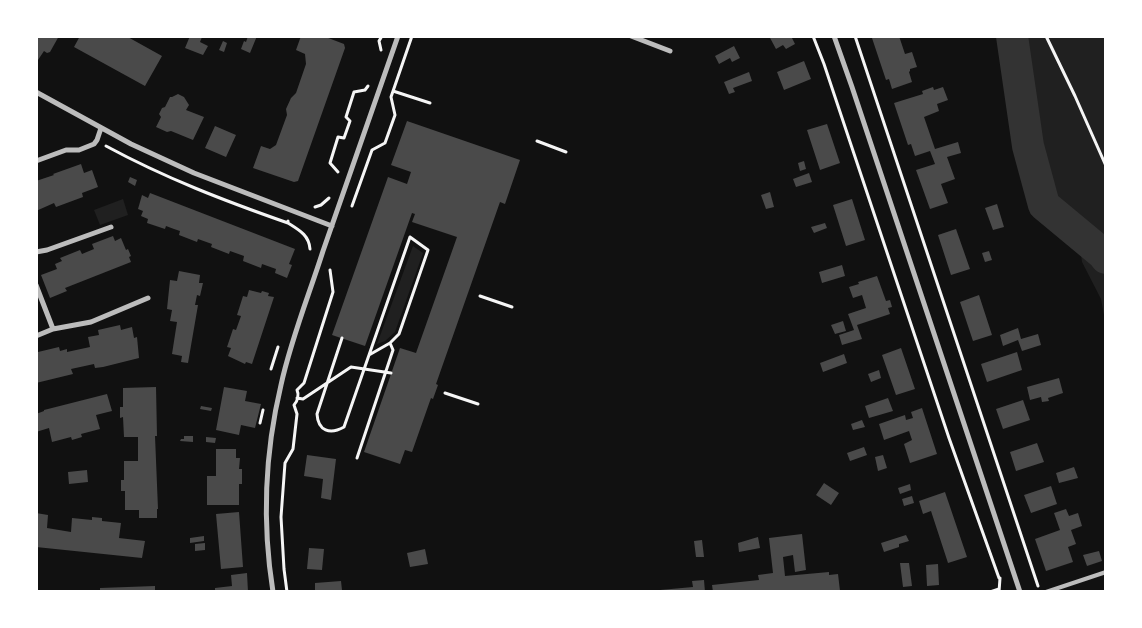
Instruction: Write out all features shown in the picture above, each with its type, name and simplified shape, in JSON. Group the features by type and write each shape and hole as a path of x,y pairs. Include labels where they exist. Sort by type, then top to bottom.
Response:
{"street":[{"path":"273,592 267,530 268,476 272,433 281,384 332,226 398,36"},
{"path":"631,36 670,50"},
{"path":"834,36 1020,592"},
{"path":"36,92 101,128 194,173 332,226"},
{"path":"36,161 66,150 79,150 94,144 101,128"},
{"path":"36,252 47,250 111,227"},
{"path":"36,285 53,329"},
{"path":"36,336 53,329 91,322 148,298"}],"lane":[{"path":"1046,592 1106,572"}],"path":[{"path":"375,36 380,42"},
{"path":"813,36 827,72 949,438 999,578 999,590 990,592"},
{"path":"855,36 1040,592"},
{"path":"1046,36 1106,166"},
{"path":"393,91 430,103"},
{"path":"537,141 566,152"},
{"path":"342,338 317,414 317,421 321,428 336,431 344,428 365,369 369,355 410,237 428,250 399,334 390,343 369,355"},
{"path":"287,592 281,517 285,462 293,448 297,414 294,405 298,390 304,383 333,292 330,270"},
{"path":"480,296 512,307"},
{"path":"357,458 393,350 390,343"},
{"path":"297,398 304,399 351,367 391,373"},
{"path":"445,393 478,404"},
{"path":"1023,571 1033,568"},
{"path":"999,578 1005,577"}],"shaded area":[{"path":"1012,36 1106,36 1106,326 1101,299 1082,262 1078,230 1048,199 1028,146"},
{"path":"123,199 128,215 100,225 94,210"},
{"path":"413,246 423,253 395,332 385,341 377,344"}],"building":[{"path":"36,36 59,36 50,52 44,51 38,60 36,59"},
{"path":"80,36 126,36 162,56 145,86 74,47"},
{"path":"190,36 202,37 200,42 208,46 203,55 185,48"},
{"path":"248,36 257,36 250,53 241,49"},
{"path":"301,36 323,36 344,44 345,48 298,181 294,182 253,168 261,146 270,149 276,145 287,115 286,109 291,98 296,93 306,64 305,54 296,50"},
{"path":"769,36 791,36 795,44 786,49 783,45 776,49"},
{"path":"875,36 899,36 905,54 912,52 917,67 910,69 909,72 912,82 892,89 889,79 886,80 872,38"},
{"path":"223,41 227,43 224,52 219,50"},
{"path":"734,46 740,58 732,62 730,58 719,64 715,56"},
{"path":"804,61 811,79 784,90 777,72"},
{"path":"749,72 752,81 733,88 735,92 729,94 724,82"},
{"path":"933,87 934,90 943,87 948,100 937,104 939,111 924,117 935,149 958,142 961,153 947,157 955,179 941,184 948,203 930,209 916,170 935,164 930,151 915,156 911,144 908,145 894,103 923,94 922,91"},
{"path":"178,94 184,97 189,105 186,110 204,117 193,140 156,127 161,117 159,114 162,108 165,107 170,97"},
{"path":"407,121 520,160 505,204 500,202 436,384 438,385 433,399 431,398 412,452 405,450 400,464 364,452 400,348 416,353 457,237 412,222 415,214 412,213 365,346 332,335 388,177 407,184 411,172 391,165"},
{"path":"827,124 840,163 820,170 807,130"},
{"path":"215,126 236,135 226,157 205,148"},
{"path":"804,161 806,169 800,171 798,163"},
{"path":"81,164 84,173 92,170 98,187 82,193 83,197 56,207 54,203 36,211 36,181"},
{"path":"809,173 812,182 796,187 793,179"},
{"path":"130,177 137,180 135,186 128,182"},
{"path":"770,192 774,207 766,209 761,195"},
{"path":"150,193 295,249 289,264 292,265 287,278 275,273 276,269 262,264 261,268 243,261 244,256 230,251 229,254 211,247 212,244 198,239 197,242 179,235 180,231 166,226 165,229 147,223 148,219 141,216 143,211 138,209 142,195 148,198"},
{"path":"852,199 865,240 846,246 833,205"},
{"path":"997,204 1004,227 993,230 985,208"},
{"path":"825,223 827,228 814,233 811,227"},
{"path":"956,229 970,269 951,275 938,235"},
{"path":"113,236 115,241 121,238 131,256 129,257 131,262 65,288 67,291 50,298 41,275 57,269 55,264 62,261 60,258 80,250 82,254 94,249 92,244"},
{"path":"989,251 992,260 985,262 982,253"},
{"path":"842,265 845,276 822,283 819,272"},
{"path":"179,271 200,275 199,283 203,283 200,296 197,295 195,305 198,305 188,363 181,362 182,356 172,354 177,322 170,321 172,310 167,309 170,280 177,281"},
{"path":"877,276 886,301 890,300 892,307 888,308 890,314 857,325 862,339 842,345 839,335 854,330 848,314 866,308 862,295 853,298 849,287"},
{"path":"249,290 261,293 262,291 269,293 268,296 274,297 252,364 246,362 245,364 228,356 231,348 227,347 233,329 236,330 241,316 237,315 243,296 247,297"},
{"path":"979,295 992,335 973,341 960,302"},
{"path":"843,321 846,331 835,334 831,325"},
{"path":"120,325 121,330 132,327 134,338 137,337 139,358 103,367 95,368 94,364 71,369 73,374 36,383 38,352 59,347 60,351 67,349 67,352 90,347 88,337 99,335 98,330"},
{"path":"1018,328 1021,339 1038,334 1041,345 1022,351 1018,340 1003,346 1000,335"},
{"path":"901,348 915,389 896,395 882,355"},
{"path":"1017,352 1022,370 987,382 981,364"},
{"path":"844,354 847,363 823,372 820,363"},
{"path":"879,370 881,378 871,382 868,374"},
{"path":"1059,378 1063,393 1048,398 1049,401 1042,402 1041,397 1030,400 1027,387"},
{"path":"156,387 157,518 139,518 139,510 125,510 125,491 121,491 121,480 124,480 124,461 138,461 138,437 124,437 123,417 120,418 120,407 123,407 123,388"},
{"path":"224,387 247,391 245,401 261,404 255,428 241,425 239,435 216,430"},
{"path":"107,394 112,411 96,415 100,429 81,434 82,437 72,440 71,437 52,442 49,428 36,432 36,414 44,410"},
{"path":"888,398 893,411 869,418 865,406"},
{"path":"1023,400 1030,420 1003,429 996,409"},
{"path":"201,406 212,408 211,411 200,409"},
{"path":"922,408 937,454 910,463 904,444 912,440 909,431 884,440 879,424 905,415 906,420 913,418 911,412"},
{"path":"862,420 865,427 853,430 851,424"},
{"path":"184,436 193,436 193,442 180,441 184,439"},
{"path":"206,437 216,438 215,443 206,442"},
{"path":"1037,443 1044,462 1016,471 1010,452"},
{"path":"864,447 867,455 850,461 847,453"},
{"path":"216,449 236,449 236,458 240,458 239,469 242,469 242,484 239,484 239,505 207,505 207,476 216,476"},
{"path":"307,455 336,459 331,500 321,498 323,479 304,476"},
{"path":"883,455 887,468 878,471 875,457"},
{"path":"1074,467 1078,478 1059,483 1056,473"},
{"path":"87,470 88,482 69,484 68,472"},
{"path":"824,483 839,493 831,505 816,495"},
{"path":"910,484 911,490 900,494 898,488"},
{"path":"1051,486 1057,504 1031,513 1024,495"},
{"path":"945,492 967,557 948,563 931,511 923,514 919,501"},
{"path":"912,496 914,503 904,506 902,499"},
{"path":"1066,509 1069,516 1078,513 1082,526 1071,530 1076,544 1068,547 1073,562 1046,571 1035,539 1060,530 1054,513"},
{"path":"239,512 243,567 221,569 216,514"},
{"path":"36,513 48,515 47,528 71,532 72,518 92,520 92,517 102,518 102,521 121,523 119,538 145,541 142,558 36,547"},
{"path":"802,534 806,570 795,572 793,555 783,557 785,576 829,572 829,575 838,574 840,591 713,592 712,585 759,580 758,575 773,573 769,538"},
{"path":"906,535 909,541 884,552 881,543"},
{"path":"204,536 204,541 190,543 190,538"},
{"path":"758,537 760,548 739,552 738,543"},
{"path":"702,540 704,557 696,557 694,541"},
{"path":"205,543 205,550 195,551 195,544"},
{"path":"309,548 324,549 322,570 307,569"},
{"path":"425,549 428,564 410,567 407,553"},
{"path":"1099,551 1102,561 1087,566 1083,555"},
{"path":"900,563 909,563 912,586 903,587"},
{"path":"938,564 939,585 927,586 926,565"},
{"path":"247,573 248,592 215,592 215,588 232,586 231,575"},
{"path":"704,580 705,592 660,592 660,590 693,587 692,581"},
{"path":"341,581 342,590 315,592 315,583"},
{"path":"155,586 155,592 100,592 100,588"}],"waterway":[{"path":"1012,36 1028,146 1044,205 1106,258"}]}
